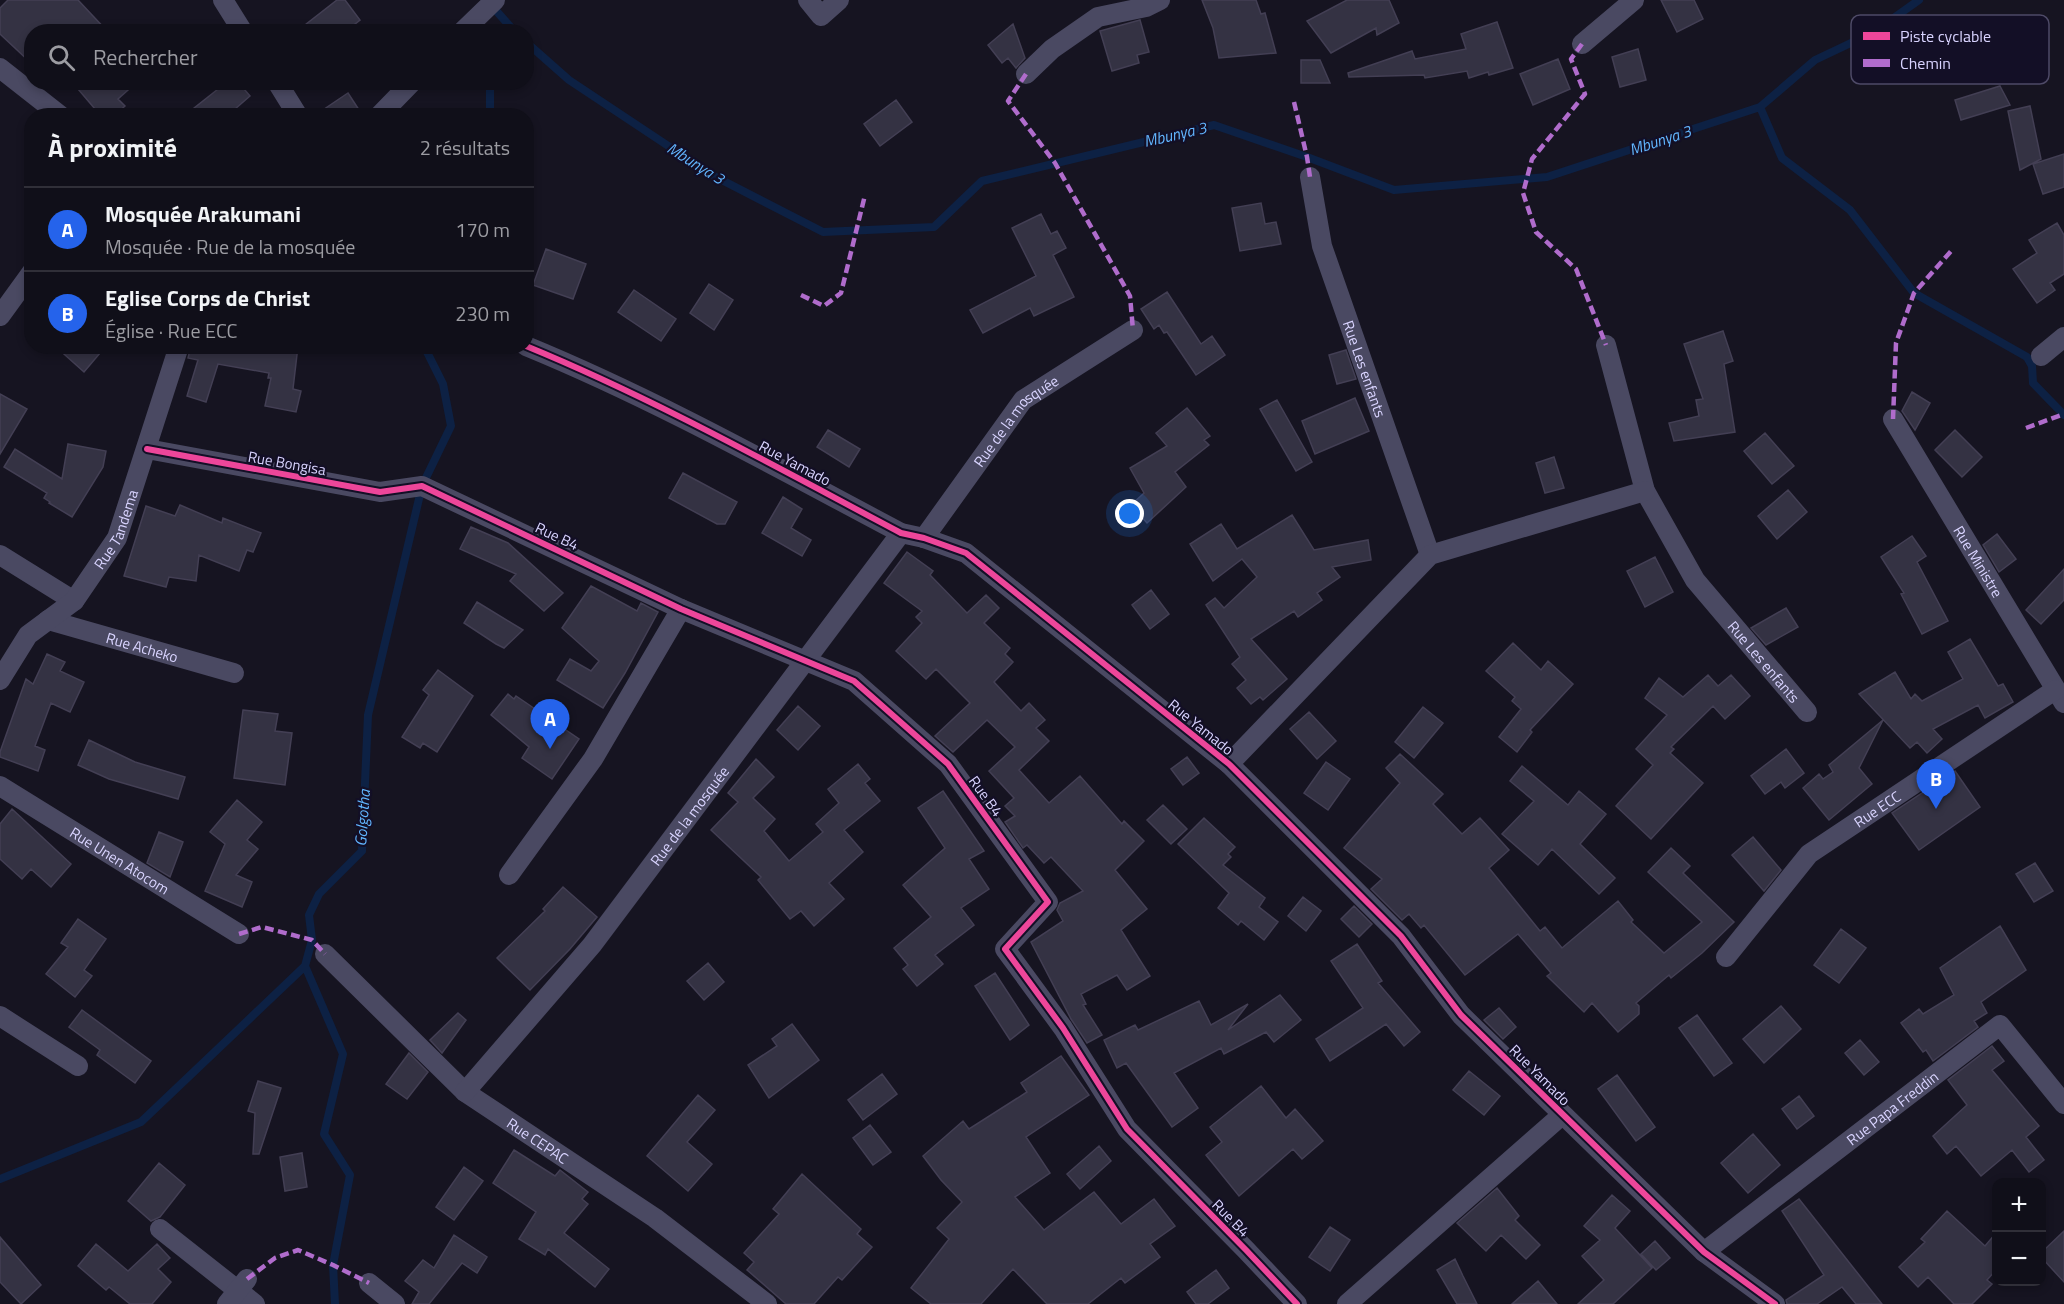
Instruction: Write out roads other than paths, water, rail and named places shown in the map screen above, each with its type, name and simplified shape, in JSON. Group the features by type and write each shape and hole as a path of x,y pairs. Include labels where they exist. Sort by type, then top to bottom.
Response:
{"street":[{"path":"223,0 238,24"},
{"path":"808,0 821,16 839,0"},
{"path":"1026,74 1052,49 1098,17 1146,7 1160,0"},
{"path":"1582,44 1634,0"},
{"path":"470,24 492,2"},
{"path":"0,68 24,87"},
{"path":"28,90 51,108"},
{"path":"282,90 293,108"},
{"path":"387,108 404,90"},
{"name":"Rue Les enfants","path":"1310,177 1322,246 1430,555"},
{"path":"0,316 24,283"},
{"name":"Rue de la mosquée","path":"924,538 1023,400 1133,330"},
{"path":"2041,356 2064,337"},
{"name":"Rue Les enfants","path":"1606,345 1645,491 1695,580 1807,712"},
{"name":"Rue Yamado","path":"534,349 717,436 901,533 924,538 966,554 1229,764 1401,936 1461,1015 1562,1115 1704,1252 1775,1304"},
{"name":"Rue Tandema","path":"0,680 28,635 74,601 117,538 177,354"},
{"name":"Rue Ministre","path":"1893,419 2059,697"},
{"name":"Rue Bongisa","path":"147,449 380,492 422,486"},
{"name":"Rue B4","path":"422,486 681,609 854,681 948,764 1048,902 1005,949 1063,1028 1127,1129 1297,1304"},
{"path":"1229,764 1430,555 1645,491"},
{"name":"Rue de la mosquée","path":"465,1092 592,945 901,533"},
{"path":"0,555 74,601"},
{"path":"508,875 593,759 681,609"},
{"name":"Rue Acheko","path":"48,620 234,673"},
{"name":"Rue ECC","path":"1726,957 1809,854 2059,697"},
{"name":"Rue Unen Atocom","path":"0,786 239,934"},
{"name":"Rue CEPAC","path":"325,954 465,1092 655,1218 768,1304"},
{"path":"0,1016 78,1066"},
{"name":"Rue Papa Freddin","path":"1704,1252 2000,1025 2064,1104"},
{"path":"1347,1304 1562,1115"},
{"path":"160,1229 255,1304"},
{"path":"369,1283 395,1304"}],"waterway":[{"name":"Mbunya 3","path":"1898,15 1919,0"},
{"name":"Mbunya 3","path":"492,6 508,24"},
{"name":"Mbunya 3","path":"534,49 569,80 712,175 823,232 934,227 982,181 1214,125 1394,190 1547,177 1760,107 1815,60 1851,43"},
{"name":"Golgotha","path":"490,90 490,108"},
{"path":"1760,107 1782,158 1850,210 1914,293 2027,357 2032,366 2033,383 2064,415"},
{"name":"Golgotha","path":"335,1304 333,1265 350,1175 324,1134 343,1054 305,966 312,940 309,915 319,894 362,851 368,715 422,486 451,426 443,384 428,354"},
{"path":"0,1179 141,1122 305,966"}],"place":[{"name":"Mosquée Arakumani","path":"550,749"},
{"name":"Eglise Corps de Christ","path":"1936,809"}]}
